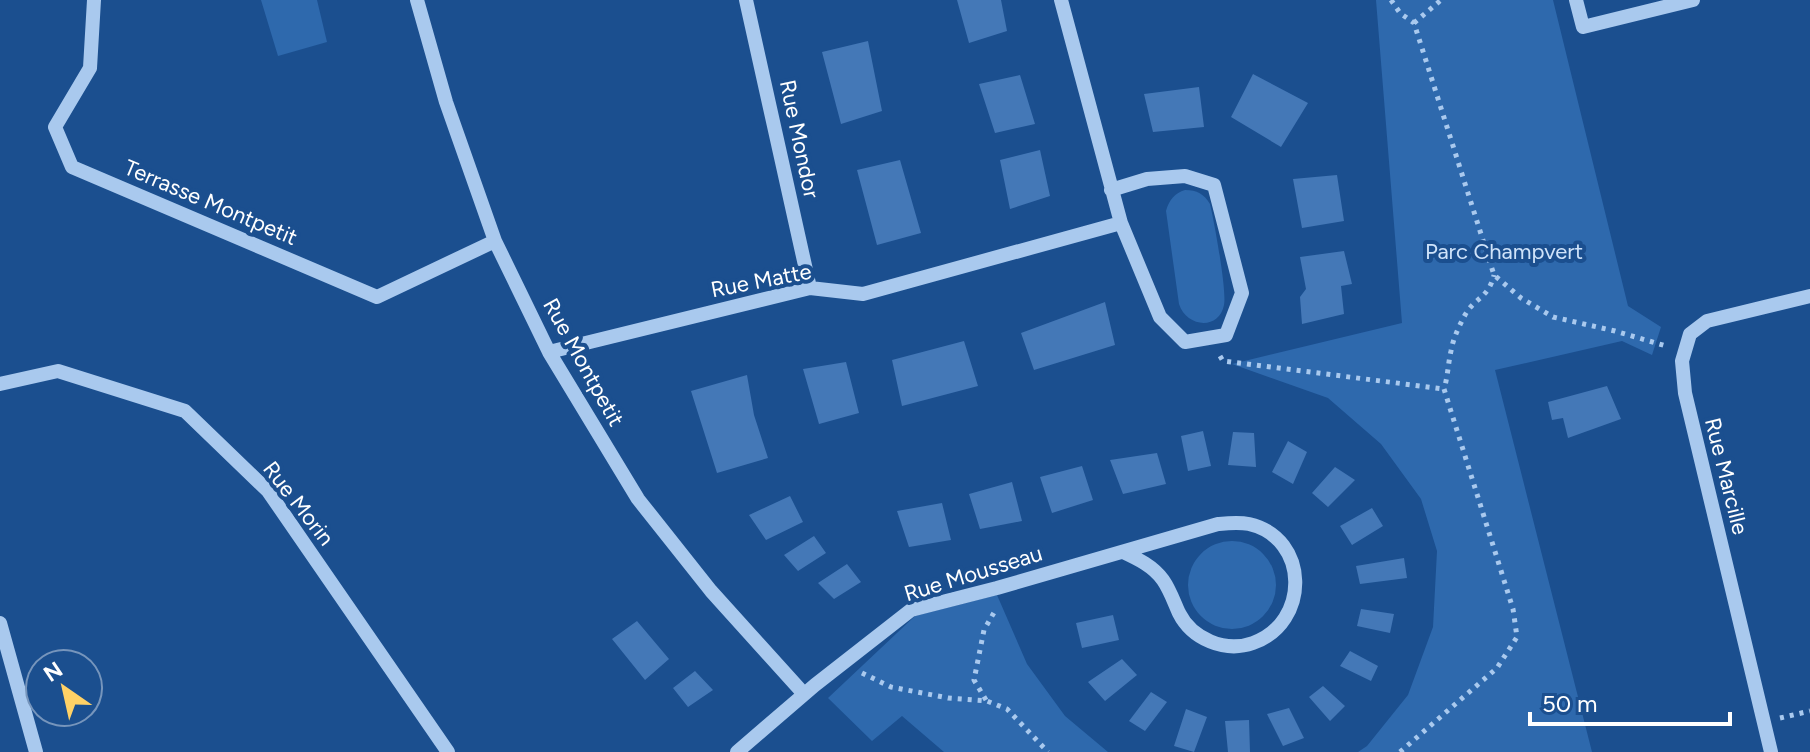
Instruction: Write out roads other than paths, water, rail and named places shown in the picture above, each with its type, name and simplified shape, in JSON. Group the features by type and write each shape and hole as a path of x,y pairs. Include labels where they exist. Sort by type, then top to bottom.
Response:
{"street":[{"name":"Terrasse Montpetit","path":"94,0 90,68 55,127 72,167 377,297 495,241"},
{"name":"Rue Montpetit","path":"417,0 446,102 495,241 549,352 638,499 711,591 804,694"},
{"name":"Rue Mondor","path":"746,0 810,288"},
{"path":"1061,0 1111,190 1121,223 1160,317 1185,342 1226,335 1242,293 1214,185 1185,176 1147,179 1111,190"},
{"path":"1576,0 1583,27 1693,0"},
{"name":"Rue Matte","path":"549,352 810,288 863,294 1121,223"},
{"name":"Rue Marcille","path":"1771,752 1685,393 1682,361 1690,334 1707,321 1810,296"},
{"name":"Rue Morin","path":"0,384 58,371 185,411 268,491 448,752"},
{"name":"Rue Mousseau","path":"737,752 804,694 911,610 1218,524 1251,525 1278,541 1294,569 1294,601 1288,616 1265,638 1250,644 1217,644 1190,628 1162,579 1144,562 1123,552"},
{"path":"0,623 36,752"}],"park label":[{"name":"Parc Champvert","path":"1504,251"}]}
